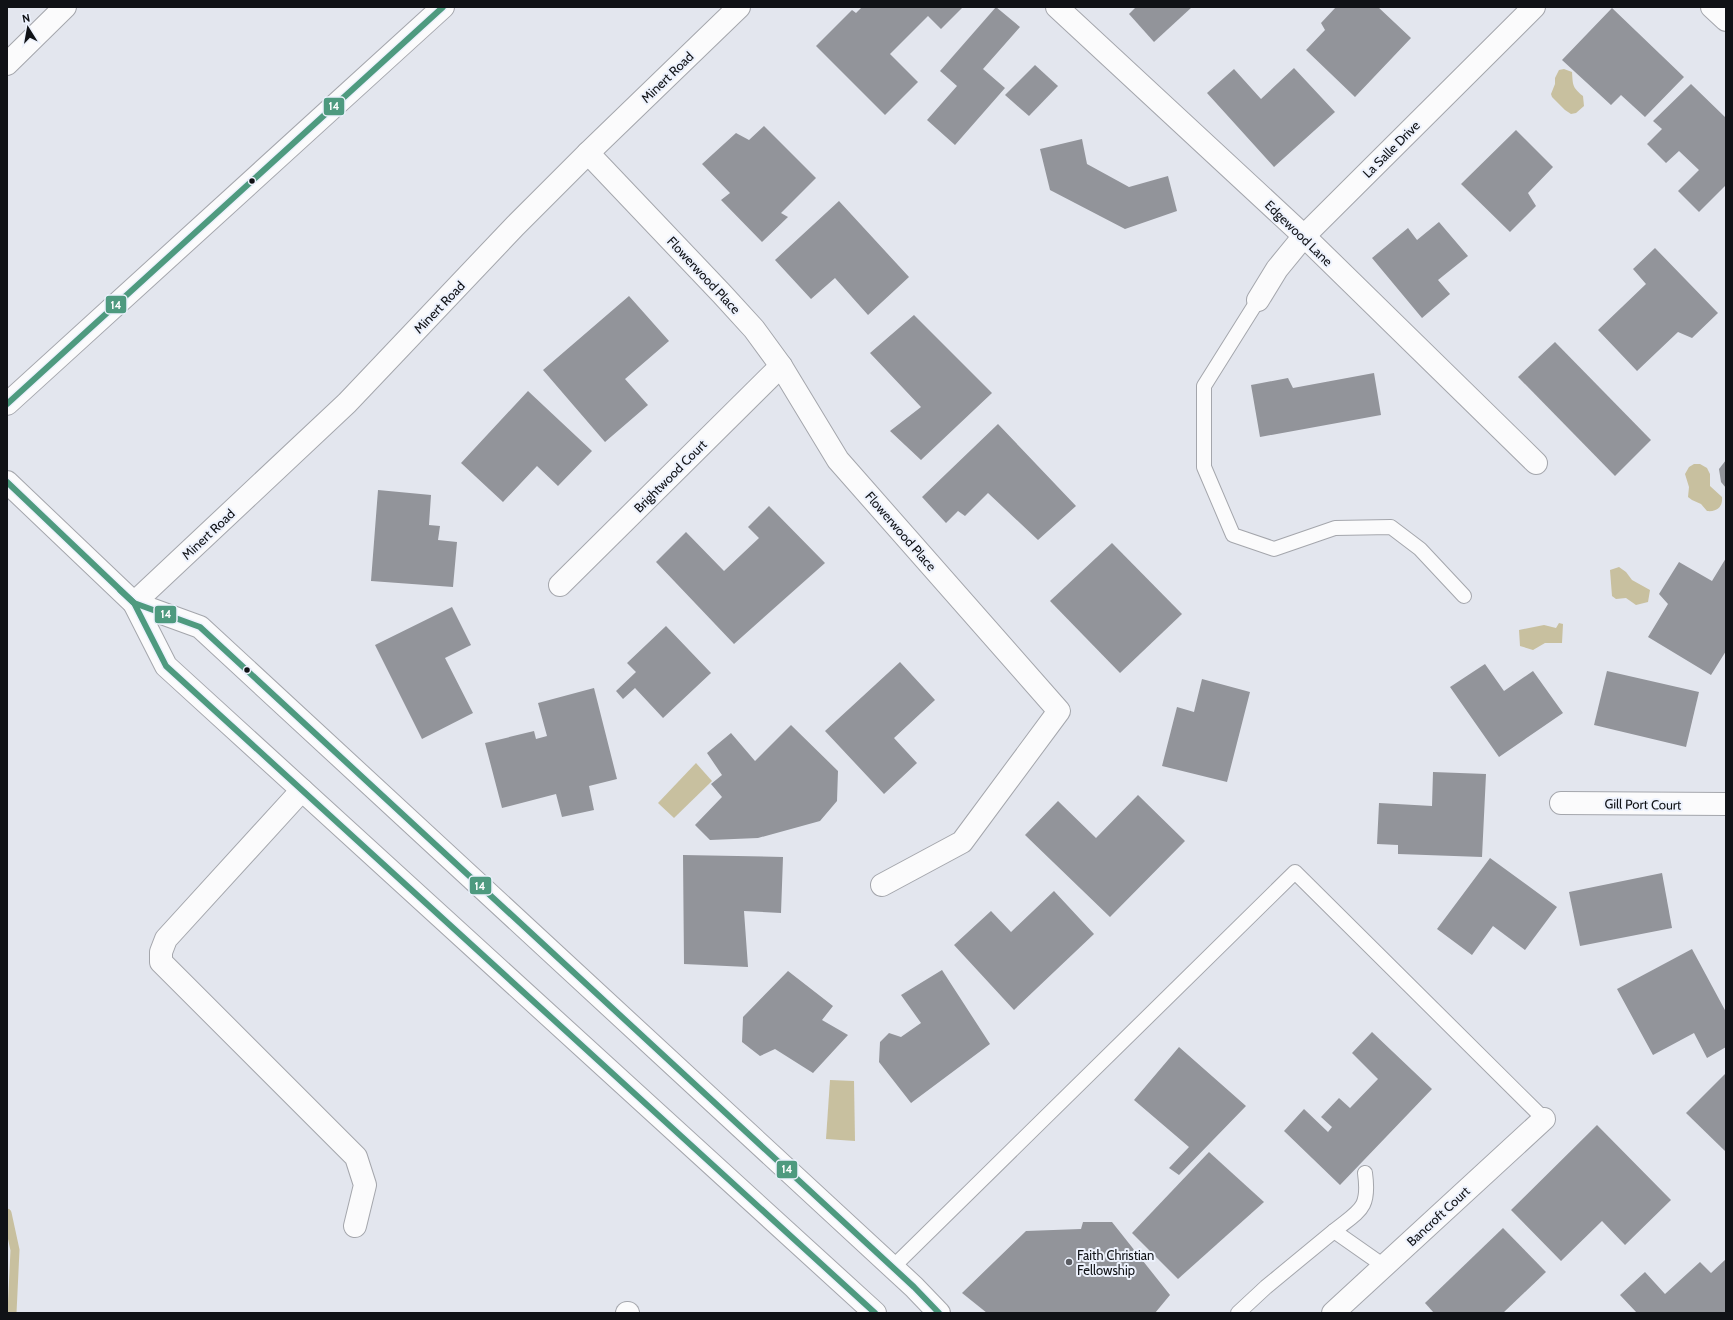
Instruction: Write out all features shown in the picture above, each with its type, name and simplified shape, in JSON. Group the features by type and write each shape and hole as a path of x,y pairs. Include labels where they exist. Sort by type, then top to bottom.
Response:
{"street":[{"path":"7,64 65,7"},
{"path":"7,404 443,7"},
{"name":"Minert Road","path":"134,603 347,403 588,153 739,7"},
{"name":"Edgewood Lane","path":"1057,7 1304,236 1536,463"},
{"name":"La Salle Drive","path":"1258,300 1277,269 1304,236 1534,7"},
{"path":"1712,7 1726,20"},
{"name":"Flowerwood Place","path":"588,153 754,329 781,366 838,460 1059,711 962,842 882,886"},
{"name":"Brightwood Court","path":"560,585 781,366"},
{"path":"7,482 134,603 166,666 875,1313"},
{"path":"134,603 200,627 939,1313"},
{"path":"302,790 166,939 161,962 356,1157 365,1185 355,1226"},
{"name":"Gill Port Court","path":"1561,803 1726,804"},
{"name":"Bancroft Court","path":"1333,1313 1544,1119"}],"lane":[{"path":"1258,300 1204,386 1204,467 1233,535 1274,549 1335,528 1391,527 1420,549 1464,596"},
{"path":"892,1268 1295,872 1544,1119"},
{"path":"1238,1313 1266,1287 1357,1212 1366,1201 1368,1188 1365,1173"},
{"path":"1334,1231 1384,1266"}],"shaded area":[{"path":"1564,69 1572,72 1574,86 1583,96 1584,106 1576,113 1571,114 1565,110 1552,97 1551,94 1555,84 1555,78 1559,70"},
{"path":"1694,464 1700,464 1707,468 1710,474 1710,486 1722,497 1719,508 1714,511 1707,511 1701,504 1688,497 1689,487 1685,474 1689,467"},
{"path":"1619,567 1626,572 1632,580 1650,590 1648,602 1636,605 1626,598 1616,599 1612,596 1610,570"},
{"path":"1559,623 1563,624 1562,643 1545,643 1533,650 1520,646 1519,630 1544,625 1556,628"},
{"path":"696,763 712,781 674,818 658,803"},
{"path":"830,1080 854,1081 855,1141 826,1139"}],"building":[{"path":"862,7 963,7 941,29 928,16 890,54 918,82 885,115 816,46 852,10 856,13"},
{"path":"996,7 1020,27 983,69 1005,88 955,145 927,120 957,86 940,71"},
{"path":"1136,7 1192,7 1154,42 1129,14"},
{"path":"1336,7 1378,7 1411,38 1355,97 1306,50 1325,30 1321,23"},
{"path":"1612,8 1684,77 1645,117 1621,95 1611,105 1562,60"},
{"path":"1035,65 1058,86 1029,116 1005,95"},
{"path":"1294,68 1335,112 1274,167 1207,93 1234,69 1261,99"},
{"path":"1691,84 1726,118 1726,185 1699,212 1678,191 1699,170 1679,151 1666,163 1647,144 1662,129 1653,121"},
{"path":"764,126 816,178 781,213 788,217 762,242 721,200 730,193 702,164 736,133 749,140"},
{"path":"1516,130 1553,167 1528,193 1536,206 1510,232 1461,184"},
{"path":"1082,139 1087,164 1129,187 1168,176 1177,211 1125,229 1050,190 1040,149"},
{"path":"839,201 909,277 868,315 835,278 811,299 775,260"},
{"path":"1439,222 1468,256 1438,280 1450,294 1422,318 1372,258 1408,228 1417,240"},
{"path":"1655,248 1718,313 1692,338 1678,332 1637,371 1598,330 1646,284 1633,269"},
{"path":"629,296 669,341 625,379 648,405 605,442 543,370"},
{"path":"914,315 992,393 921,460 890,431 921,407 870,353"},
{"path":"1555,342 1651,440 1615,476 1518,377"},
{"path":"1374,373 1381,415 1260,437 1251,385 1288,378 1293,388"},
{"path":"528,391 592,451 558,486 537,466 503,502 461,463"},
{"path":"998,424 1076,506 1038,540 988,493 965,516 958,511 946,523 922,497"},
{"path":"1726,460 1726,488 1721,482 1719,469"},
{"path":"378,490 431,495 429,525 440,526 438,540 457,542 453,587 371,581"},
{"path":"769,506 825,563 734,644 656,562 686,532 724,571 759,538 748,527"},
{"path":"1112,543 1182,614 1120,673 1050,601"},
{"path":"1726,558 1726,651 1711,675 1648,637 1668,604 1659,594 1679,562 1712,581"},
{"path":"452,607 471,645 445,658 473,713 422,739 375,645"},
{"path":"666,626 711,673 663,718 635,688 623,699 616,691 636,672 627,663"},
{"path":"900,662 935,700 894,738 917,763 884,794 825,731"},
{"path":"1485,664 1504,691 1533,671 1563,713 1499,757 1450,687"},
{"path":"1607,671 1699,692 1686,747 1594,725"},
{"path":"1202,679 1250,692 1227,782 1162,766 1177,707 1194,712"},
{"path":"594,688 617,779 589,786 594,810 562,817 556,794 502,808 485,743 534,731 536,739 547,736 538,703"},
{"path":"791,725 838,771 837,801 820,821 758,838 710,840 695,825 722,797 711,784 722,775 707,753 731,733 755,761"},
{"path":"1433,772 1486,774 1482,857 1398,854 1398,845 1377,844 1379,803 1432,806"},
{"path":"1138,795 1185,841 1110,917 1025,835 1058,801 1096,838"},
{"path":"683,855 783,857 781,913 744,911 748,967 684,964"},
{"path":"1490,858 1557,907 1525,950 1493,926 1472,955 1437,929"},
{"path":"1662,873 1672,928 1580,946 1569,892"},
{"path":"1054,891 1094,934 1014,1010 954,945 991,911 1011,932"},
{"path":"1692,949 1726,1012 1726,1047 1707,1058 1694,1033 1653,1055 1617,989"},
{"path":"942,970 990,1044 911,1103 879,1062 880,1042 889,1033 901,1037 921,1023 901,995"},
{"path":"788,971 833,1006 822,1020 848,1035 813,1073 775,1049 760,1056 742,1042 743,1017"},
{"path":"1372,1032 1432,1089 1340,1185 1284,1131 1304,1109 1328,1132 1332,1127 1321,1117 1339,1098 1350,1108 1378,1079 1352,1053"},
{"path":"1179,1047 1246,1106 1179,1175 1169,1168 1189,1147 1134,1100"},
{"path":"1726,1073 1726,1152 1686,1113"},
{"path":"1597,1125 1671,1200 1625,1245 1602,1221 1561,1261 1511,1210"},
{"path":"1209,1152 1264,1202 1178,1279 1132,1233"},
{"name":"Faith Christian Fellowship","path":"1083,1222 1112,1222 1170,1295 1155,1313 987,1313 962,1293 1026,1231 1081,1229"},
{"path":"1503,1228 1546,1272 1503,1313 1434,1313 1425,1303"},
{"path":"1726,1259 1726,1313 1637,1313 1620,1295 1645,1272 1665,1294 1700,1262 1711,1273"}],"waterway":[{"path":"7,1213 15,1250 12,1313"}],"transit line":[{"name":"14","path":"7,404 443,7"},
{"name":"14","path":"7,482 134,603 200,627 914,1287 939,1313"},
{"name":"14","path":"120,590 134,603 166,666 875,1313"}],"place":[{"name":"Faith Christian Fellowship","path":"1069,1262"}]}
